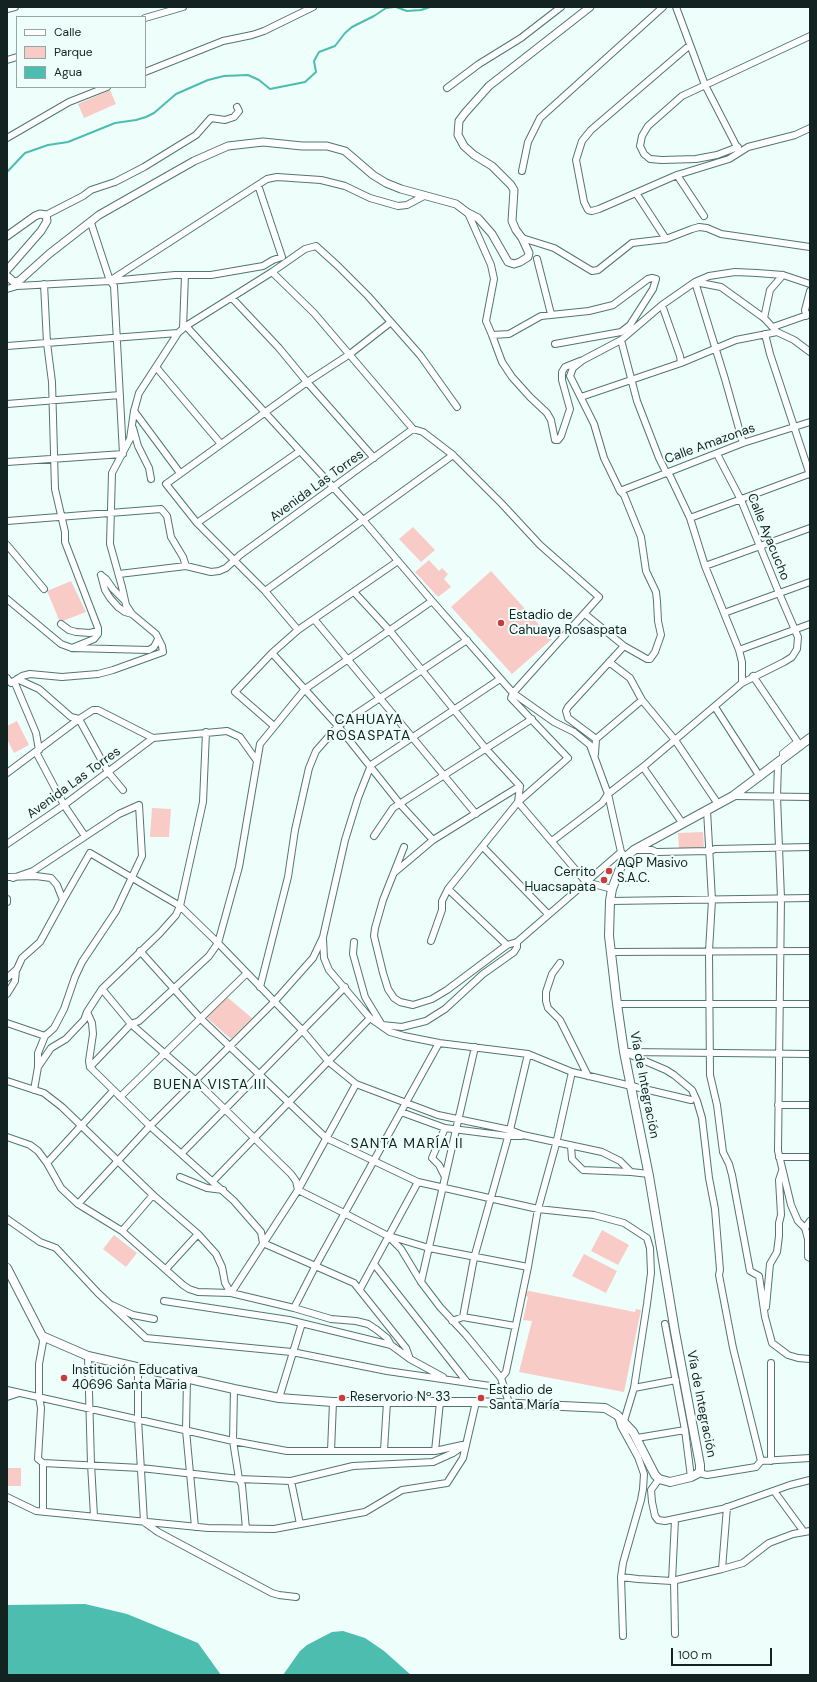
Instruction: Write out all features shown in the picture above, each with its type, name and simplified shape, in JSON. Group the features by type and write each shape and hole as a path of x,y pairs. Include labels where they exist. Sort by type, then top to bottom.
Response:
{"main road":[{"name":"Vía de Integración","path":"659,1479 670,1482 692,1477 699,1473 700,1465 675,1332 649,1174 624,1052 608,936 612,889 623,855 733,796 810,738"},
{"path":"7,1268 42,1336 88,1356 279,1398 333,1402 476,1402 605,1408 624,1421 637,1438 655,1475 659,1479"}],"street":[{"path":"7,9 15,7"},
{"path":"146,18 183,7"},
{"path":"146,72 223,42 264,31 312,7"},
{"path":"447,88 479,64 521,38 561,7"},
{"path":"10,286 19,281 49,254 99,215 136,193 209,153 228,146 256,143 335,147 345,151 373,175 386,183 424,196 456,204 478,218 492,234 508,262 514,264 528,257 529,254 512,221 514,190 492,166 474,155 464,146 458,135 459,122 489,86 590,7"},
{"path":"522,171 528,142 540,118 663,7"},
{"path":"676,7 705,85 739,150"},
{"path":"810,36 692,90 675,101 648,126 642,136 640,146 644,154 650,159 696,159 739,150 760,143 795,135 810,128"},
{"path":"690,45 591,130 582,141 578,149 576,160 584,202 588,210 592,211 598,209 677,175 729,159 739,150"},
{"path":"7,138 69,102 104,88"},
{"path":"7,236 35,216 40,214 46,215 83,196 91,190 114,182 144,167 196,135 211,118 225,120 234,118 239,111 237,107"},
{"path":"677,175 704,216"},
{"path":"110,281 267,179 277,177 321,180 345,186 370,198 398,206 407,205 424,196"},
{"path":"10,286 110,281 185,275 211,275 263,266 282,257 258,185"},
{"path":"636,193 666,239"},
{"path":"468,213 491,265 494,279 486,321 502,362 512,378 547,413 551,420 555,440 558,440 561,436 570,409 562,380 562,372 565,367 583,360 621,340 631,328 653,289 656,279 648,279 613,305 584,312 541,316 509,334 492,335"},
{"path":"7,270 41,231 47,221 46,215"},
{"path":"91,222 110,281 114,286 123,454"},
{"path":"522,238 554,248 592,271 598,270 632,243 666,239 692,229 699,228 707,228 721,234 810,246"},
{"path":"12,680 30,674 62,677 80,676 113,670 162,652 162,646 156,634 132,614 126,605 110,544 112,473 130,439 134,411 139,394 178,333 305,249 316,246 338,266 420,355 457,407"},
{"path":"536,259 551,314"},
{"path":"272,272 314,313 413,429 423,432 453,455 540,545 599,597 513,693 511,698 568,758 518,802 448,889 442,901 442,910 431,941"},
{"path":"555,344 621,332 631,328 695,282 709,276 735,272 757,273 783,276 810,284"},
{"path":"185,275 185,327 364,521 513,693 554,722 582,738 590,745 608,794 623,855 586,882 516,942 507,945 447,990 432,999 413,1005 400,1002 394,998 388,989 374,936 383,900 404,848"},
{"path":"7,276 10,286"},
{"path":"764,318 770,290 783,276"},
{"path":"695,282 721,288 764,318 775,330 794,340 810,352"},
{"path":"695,282 726,379 743,443"},
{"path":"44,284 47,342 53,400 55,489 65,532 65,542 74,570 80,578 98,631 98,634 94,640 72,648"},
{"path":"581,397 680,363 736,340 765,334 808,315 805,310 810,291"},
{"path":"232,298 279,348 374,458"},
{"path":"662,305 680,356 680,363"},
{"path":"298,630 265,591 196,523 166,484 307,382 350,354 391,322"},
{"path":"7,346 117,336 178,333"},
{"path":"690,518 810,475 770,354 765,334"},
{"path":"621,340 637,401 666,472 670,476 690,518 705,566 739,650 742,662 742,683"},
{"path":"583,360 573,368 570,376 594,424 604,458 620,491 624,495 641,537 646,571 656,592 658,621 661,635 650,659 624,646 585,614"},
{"path":"156,367 221,444"},
{"path":"7,404 120,395"},
{"path":"134,411 180,473"},
{"name":"Calle Amazonas","path":"620,491 743,443 810,422"},
{"path":"132,427 138,446 149,468 151,479"},
{"name":"Avenida Las Torres","path":"186,566 211,572 226,568 233,561 413,429"},
{"path":"196,523 300,450"},
{"path":"7,462 123,454"},
{"name":"Calle Ayacucho","path":"552,841 602,803 608,794 643,767 742,683 792,657 797,649 799,643 795,630 778,593 741,500 718,454"},
{"path":"265,591 364,521 453,455"},
{"path":"7,521 161,509 166,516 171,537 183,556 186,566 119,574"},
{"path":"705,566 810,528"},
{"path":"7,545 44,589"},
{"path":"274,726 235,692 272,653 298,630 398,561"},
{"path":"125,601 101,575 104,590 110,598 122,610 132,614"},
{"path":"724,613 810,582"},
{"path":"354,592 390,631 486,749 520,786 518,802 586,882 612,889"},
{"path":"7,599 61,644 72,648 149,650 154,647 158,639"},
{"path":"90,1067 131,1024 139,1021 209,956 218,943 240,867 260,744 305,689 432,601"},
{"path":"314,619 347,660 382,698 476,814"},
{"path":"61,624 69,630 76,632 90,633 98,631"},
{"path":"739,650 810,624"},
{"path":"260,987 288,877 295,830 309,768 316,752 338,726 467,640"},
{"path":"596,739 568,718 566,711 624,646"},
{"path":"272,653 338,726 371,765 400,804 433,840"},
{"path":"610,662 630,678 642,700 675,740 718,804"},
{"path":"753,676 797,741 782,753 777,797 781,898 779,951 780,1054 778,1151 793,1210 798,1221 805,1228 808,1239 808,1257 810,1258"},
{"path":"78,1204 150,1126 274,1002 313,958 323,937 345,840 358,798 371,765 500,679"},
{"path":"12,680 39,689 71,716 79,719 108,772 123,790"},
{"path":"12,680 36,733 37,751 64,805 85,836"},
{"path":"595,759 596,739 642,700"},
{"path":"715,707 760,777"},
{"path":"7,773 93,710 98,710 153,738 227,731 240,737 257,761"},
{"path":"374,836 393,808 532,719"},
{"path":"38,1067 51,1048 66,1039 84,1020 87,1012 102,989 176,915 180,906 203,802 206,732"},
{"name":"Avenida Las Torres","path":"7,843 64,805 153,738"},
{"path":"643,767 683,824"},
{"path":"393,874 433,840 520,786"},
{"path":"733,796 810,797"},
{"path":"10,878 33,871 119,814 139,805 142,856 116,911 82,962 64,1009 54,1028 45,1036 38,1053 38,1067 34,1090"},
{"path":"707,810 712,900 709,951 710,1075 718,1105 723,1152 729,1164 732,1175 750,1271 759,1276 765,1317 772,1343 788,1355 810,1359"},
{"path":"483,847 548,914"},
{"path":"634,850 652,850 656,852 710,851 715,848 810,847"},
{"path":"7,994 15,981 17,969 22,958 40,942 90,853 180,906 303,1031 329,1062 356,1084 438,1115 509,1133 602,1152 620,1161 631,1172"},
{"path":"10,878 36,876 51,878 57,885 63,900"},
{"path":"448,889 507,945"},
{"path":"610,900 810,898"},
{"path":"323,937 324,958 329,970 370,1018 390,1032 439,1043 528,1054 572,1072 691,1100"},
{"path":"354,942 353,954 365,997 382,1025"},
{"path":"382,1025 402,1027 410,1025 433,1017 446,1009 483,974 514,952 517,947 516,942"},
{"path":"140,951 201,1019 288,1104 326,1138 418,1182 443,1189 538,1209 594,1215 634,1228 647,1238 650,1248 651,1273 634,1388 624,1421"},
{"path":"610,952 810,951"},
{"path":"560,963 552,974 546,992 546,1001 548,1008 560,1020 588,1076"},
{"path":"7,978 17,969"},
{"path":"120,1097 201,1019 246,973"},
{"path":"182,1153 345,987"},
{"path":"102,989 131,1024 195,1080 290,1174 296,1181 298,1190"},
{"path":"617,1004 810,1004"},
{"path":"87,1012 92,1023 93,1034 89,1061 90,1067 150,1126 223,1190 261,1232 263,1243"},
{"path":"213,1181 370,1018"},
{"path":"7,1023 45,1036"},
{"path":"294,1308 344,1213 439,1043"},
{"path":"421,1282 475,1047"},
{"path":"624,1052 810,1054"},
{"path":"624,1052 674,1075 692,1090 697,1100 702,1118 709,1178 715,1209 720,1270 719,1275 733,1348 761,1461"},
{"path":"463,1317 474,1258 509,1133 528,1054"},
{"path":"501,1378 506,1372 528,1267 538,1209 556,1142 572,1072"},
{"path":"7,1081 44,1093 62,1107 153,1195 198,1234 216,1254 222,1268 225,1283 231,1293"},
{"path":"231,1293 298,1190 356,1084"},
{"path":"47,1162 113,1090"},
{"path":"778,1105 810,1105"},
{"path":"401,1112 445,1128 509,1133"},
{"path":"445,1128 432,1158 441,1167 445,1178"},
{"path":"7,1137 30,1145 38,1151 47,1162 61,1188 78,1204 122,1231 182,1285 189,1289 198,1292 231,1293 294,1308 331,1319 356,1321 368,1324 387,1338 391,1345"},
{"path":"571,1146 572,1159 583,1170 649,1174"},
{"path":"779,1157 810,1157"},
{"path":"765,1317 770,1264 777,1252 780,1236 779,1223 781,1214 779,1180 782,1171"},
{"path":"180,1177 207,1188 223,1190"},
{"path":"360,1289 418,1182"},
{"path":"298,1190 388,1236 429,1248 474,1258 528,1267"},
{"path":"122,1231 153,1195"},
{"path":"7,1219 40,1242 56,1248 109,1304 146,1338 292,1352 387,1371 504,1388"},
{"path":"805,1228 810,1221"},
{"path":"166,1269 198,1234"},
{"path":"388,1236 401,1248 421,1282 452,1321 466,1335 501,1378 509,1403"},
{"path":"263,1243 354,1283 406,1348 410,1359"},
{"path":"374,1264 467,1382"},
{"path":"164,1301 302,1323 391,1345 410,1359 449,1380"},
{"path":"109,1304 133,1315 154,1319"},
{"path":"452,1321 463,1317 515,1326"},
{"path":"279,1398 302,1323"},
{"path":"665,1324 685,1430 692,1477"},
{"path":"42,1336 43,1342 39,1364 39,1397 41,1408 38,1459 43,1463 91,1464 190,1472 239,1479 291,1481 353,1466 433,1462 453,1453 466,1444"},
{"path":"88,1356 94,1516"},
{"path":"771,1363 771,1460"},
{"path":"138,1367 138,1419 144,1522"},
{"path":"187,1378 186,1430 195,1527"},
{"path":"634,1388 676,1380"},
{"path":"234,1389 233,1441 239,1479 242,1485 246,1529"},
{"path":"7,1390 233,1441 287,1451 435,1451 466,1444"},
{"path":"7,1397 19,1393"},
{"path":"332,1451 333,1402"},
{"path":"384,1450 387,1402"},
{"path":"435,1451 440,1402"},
{"path":"7,1497 36,1511 195,1527 274,1529 366,1512 402,1490 447,1483 463,1458 476,1402"},
{"path":"617,1415 621,1426 638,1457 644,1474 641,1500 623,1563 621,1577 622,1636"},
{"path":"637,1438 685,1430"},
{"path":"699,1473 707,1475 756,1467 761,1461 810,1458"},
{"path":"43,1463 43,1512"},
{"path":"659,1479 651,1490 655,1516 658,1520 665,1521 675,1520 727,1507 810,1480"},
{"path":"291,1481 300,1524"},
{"path":"621,1577 673,1580 722,1570 743,1563 769,1543 793,1534 807,1531 774,1491"},
{"path":"722,1570 727,1507"},
{"path":"675,1520 673,1580 675,1634"},
{"path":"144,1522 158,1532 272,1592 279,1595 296,1597"}],"green space":[{"path":"110,90 116,104 84,118 78,104"},
{"path":"413,527 435,550 421,562 399,539"},
{"path":"429,560 439,571 442,568 448,574 444,579 451,587 438,597 415,572"},
{"name":"Estadio de Cahuaya Rosaspata","path":"491,571 552,639 512,674 451,607"},
{"path":"71,581 86,612 60,622 47,591"},
{"path":"17,721 29,745 14,753 7,739 7,726"},
{"path":"152,808 171,809 169,837 150,837"},
{"path":"703,832 704,848 679,849 678,833"},
{"path":"227,997 252,1018 231,1039 206,1017"},
{"path":"602,1230 629,1245 618,1265 591,1251"},
{"path":"114,1235 137,1253 126,1267 103,1249"},
{"path":"584,1254 617,1271 606,1293 572,1276"},
{"path":"529,1291 635,1312 636,1309 641,1310 624,1392 519,1372 532,1321 523,1320 528,1297 525,1295 526,1292"},
{"path":"7,1468 21,1468 21,1486 7,1486"}],"water":[{"path":"85,1604 127,1614 198,1643 221,1675 7,1675 7,1605"},
{"path":"343,1631 365,1638 384,1651 411,1675 283,1675 300,1651 307,1645 332,1632"}],"waterway":[{"path":"7,172 25,153 48,145 68,142 115,123 146,117 154,113 176,94 208,80 224,76 248,75 259,80 270,89 305,82 316,72 314,61 319,52 335,46 345,33 352,27 386,8 394,7"},
{"path":"396,7 407,11 421,10 430,7"}],"place":[{"name":"Estadio de Cahuaya Rosaspata","path":"501,623"},
{"name":"AQP Masivo S.A.C.","path":"609,871"},
{"name":"Cerrito Huacsapata","path":"604,880"},
{"name":"Institución Educativa 40696 Santa Maria","path":"64,1378"},
{"name":"Reservorio Nº 33","path":"342,1398"},
{"name":"Estadio de Santa María","path":"481,1398"}],"district":[{"name":"CAHUAYA ROSASPATA","path":"369,728"},
{"name":"BUENA VISTA III","path":"210,1085"},
{"name":"SANTA MARÍA II","path":"407,1144"}]}
